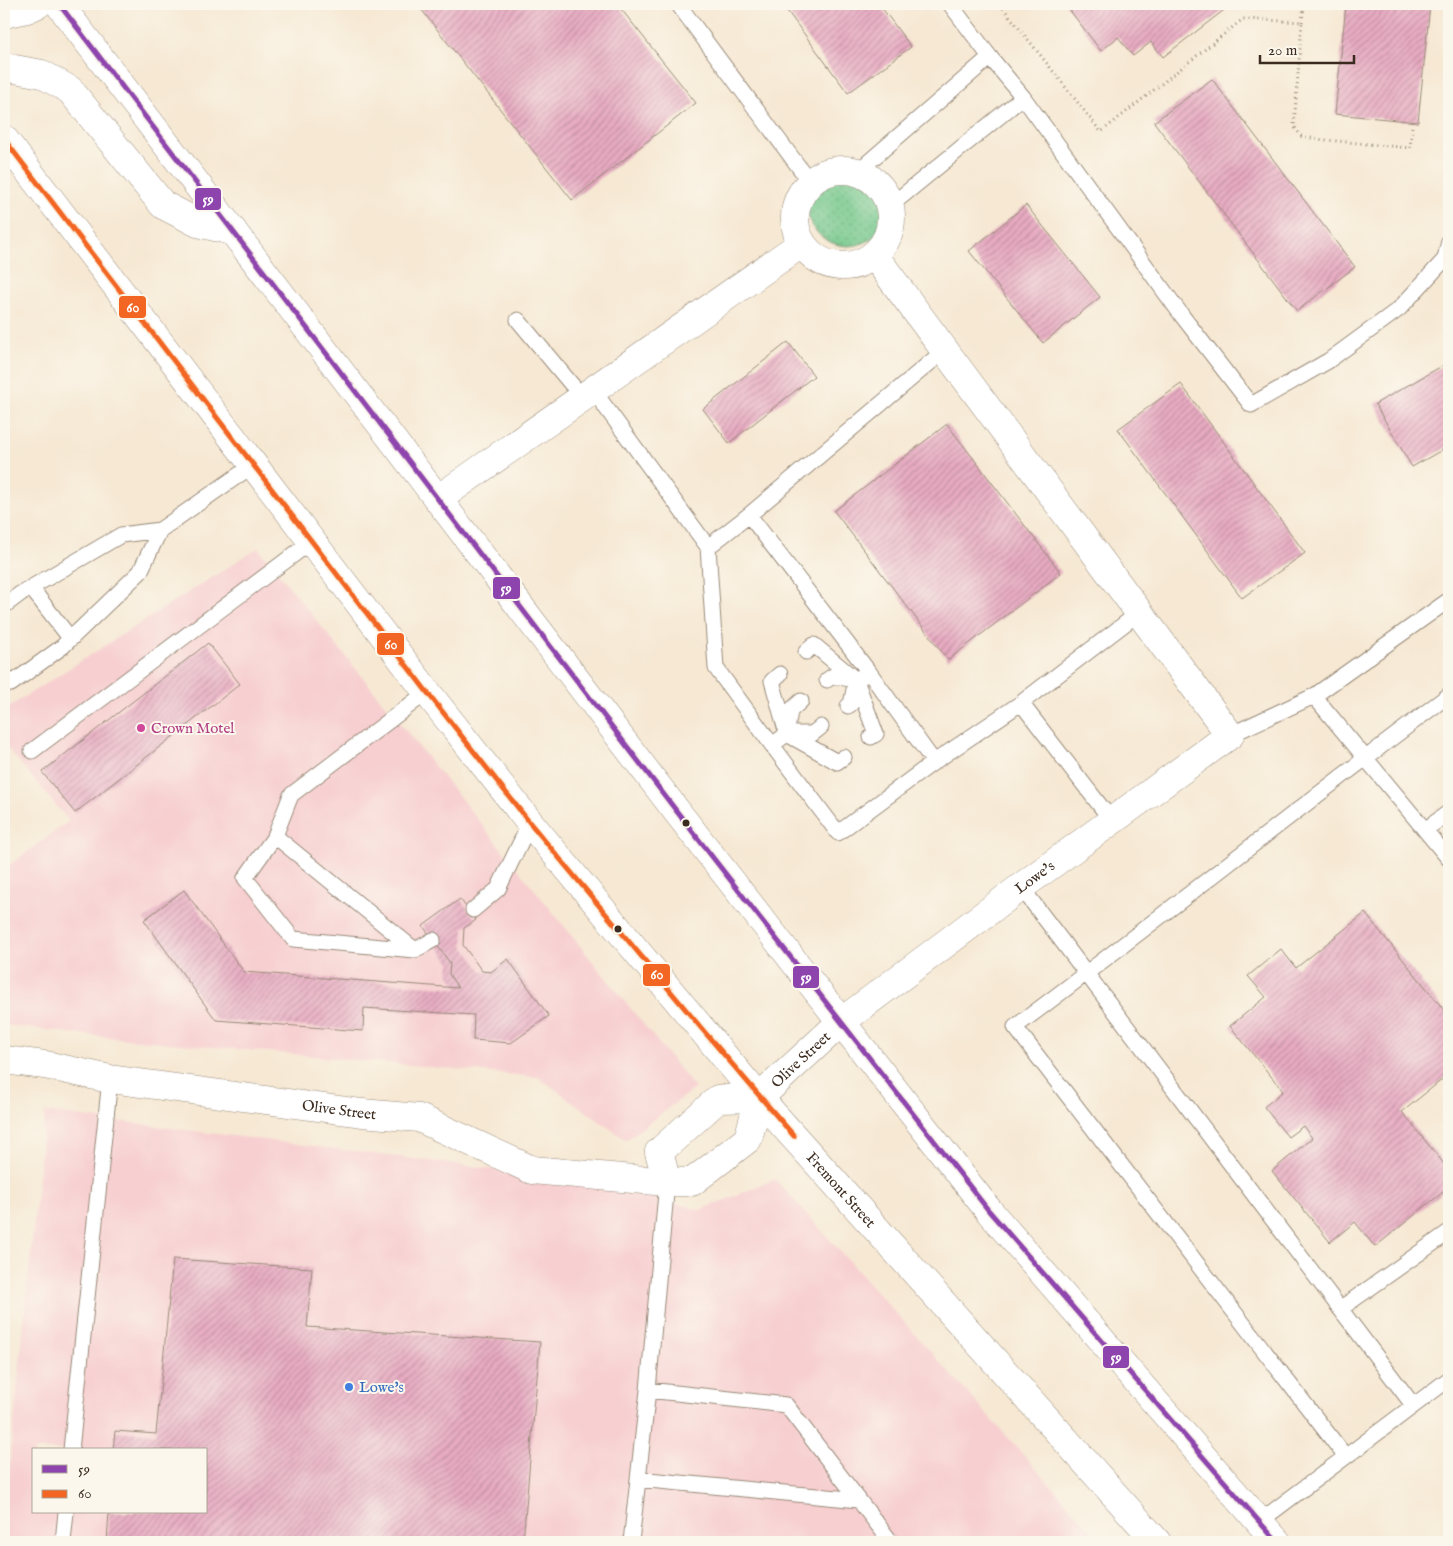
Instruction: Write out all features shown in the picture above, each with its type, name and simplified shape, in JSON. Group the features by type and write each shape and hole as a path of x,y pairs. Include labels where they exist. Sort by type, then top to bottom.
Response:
{"main road":[{"path":"4,14 27,9 38,4"},
{"path":"59,4 672,805 989,1212 1276,1542"},
{"path":"4,67 42,74 70,90 163,205 198,224 233,231"},
{"name":"Fremont Street","path":"5,144 530,823 759,1098 1156,1542"},
{"path":"841,169 858,172 872,180 884,192 890,206 892,221 888,235 881,248 870,258 857,264 842,267 827,264 812,256 801,244 795,228 794,211 810,182 824,173 841,169"},
{"path":"438,499 801,244"},
{"path":"874,255 1230,735"},
{"name":"Lowe's","path":"841,1022 1021,887 1230,735"},
{"name":"Olive Street","path":"4,1060 45,1065 110,1079 418,1118 532,1170 666,1182 692,1182 748,1140 759,1098 841,1022"},
{"name":"Olive Street","path":"666,1182 659,1152 718,1098 759,1098"}],"lane":[{"path":"678,4 810,182"},
{"path":"950,4 1023,97 1183,316 1251,405 1328,361 1399,309 1445,259 1449,241"},
{"path":"858,172 990,57"},
{"path":"890,206 1023,97"},
{"path":"518,320 588,393 708,547 716,668 838,833 934,762 1021,703 1140,612"},
{"path":"708,547 749,515 945,350"},
{"path":"4,606 121,535 160,530 253,465"},
{"path":"749,515 869,672 934,762"},
{"path":"4,675 11,684 62,647 140,572 160,530"},
{"path":"32,751 312,541"},
{"path":"31,588 70,638"},
{"path":"1230,735 1314,696 1449,600"},
{"path":"806,652 814,645 856,680 876,734 871,737"},
{"path":"827,680 832,676 856,680 869,672"},
{"path":"780,674 772,681 787,734 837,762 844,758"},
{"path":"848,706 851,704 856,680"},
{"path":"427,692 291,795 275,836 245,878 292,938 414,950 433,940"},
{"path":"1346,1456 1014,1027 1365,757 1449,695"},
{"path":"1314,696 1449,859"},
{"path":"787,734 790,711 801,701"},
{"path":"1021,703 1112,821"},
{"path":"772,745 787,734 812,734 821,727"},
{"path":"1425,830 1449,812"},
{"path":"473,910 498,889 530,823"},
{"path":"275,836 414,950"},
{"path":"1021,887 1413,1406"},
{"path":"72,1448 110,1079"},
{"path":"631,1542 648,1390 666,1182"},
{"path":"1340,1309 1449,1232"},
{"path":"1258,1522 1449,1379"},
{"path":"648,1390 786,1405 892,1542"},
{"path":"638,1479 859,1500"},
{"path":"64,1542 66,1514"}],"path":[{"path":"1000,4 1100,132 1243,19 1302,22"},
{"path":"1304,4 1294,126 1302,136 1410,148 1412,127"}],"shaded area":[{"path":"258,548 695,1088 626,1140 538,1077 96,1036 4,1025 4,869 69,821 4,744 4,710"},
{"path":"45,1112 586,1181 701,1210 775,1179 1102,1542 4,1542 4,1521"}],"green space":[{"path":"840,162 856,162 872,169 883,180 890,196 887,220 878,234 872,239 856,246 840,246 824,239 813,228 806,212 806,196 813,180 824,169"}],"building":[{"path":"417,4 617,4 696,103 572,200"},
{"path":"782,4 879,4 911,47 848,93"},
{"path":"1065,4 1232,4 1163,57 1151,42 1133,56 1118,37 1101,51"},
{"path":"1346,4 1430,4 1418,122 1335,114"},
{"path":"1212,79 1355,267 1297,311 1154,122"},
{"path":"1026,205 1100,297 1043,343 969,251"},
{"path":"788,342 814,376 729,443 703,409"},
{"path":"1449,362 1449,446 1412,467 1375,404"},
{"path":"1181,384 1305,553 1242,598 1118,429"},
{"path":"947,424 1061,573 948,660 834,511"},
{"name":"Crown Motel","path":"208,643 240,684 75,813 42,772"},
{"path":"184,890 244,972 458,988 449,974 450,963 423,926 460,899 476,920 464,928 463,945 482,971 491,972 508,959 549,1016 511,1043 473,1040 474,1015 364,1008 363,1031 216,1020 144,920"},
{"path":"1365,913 1449,1016 1449,1074 1402,1112 1449,1170 1449,1187 1375,1247 1355,1222 1330,1242 1272,1171 1312,1138 1303,1126 1288,1137 1264,1107 1283,1091 1230,1026 1266,997 1248,976 1281,949 1296,968"},
{"name":"Lowe's","path":"173,1259 312,1268 307,1327 540,1342 523,1542 107,1542 109,1514 208,1514 208,1448 113,1448 115,1431 156,1434"}],"transit line":[{"name":"59","path":"59,4 678,813 989,1211 1277,1542"},
{"name":"60","path":"4,139 427,692 530,823 794,1136"}],"place":[{"name":"Crown Motel","path":"141,728"},
{"name":"Lowe's","path":"349,1387"}]}
